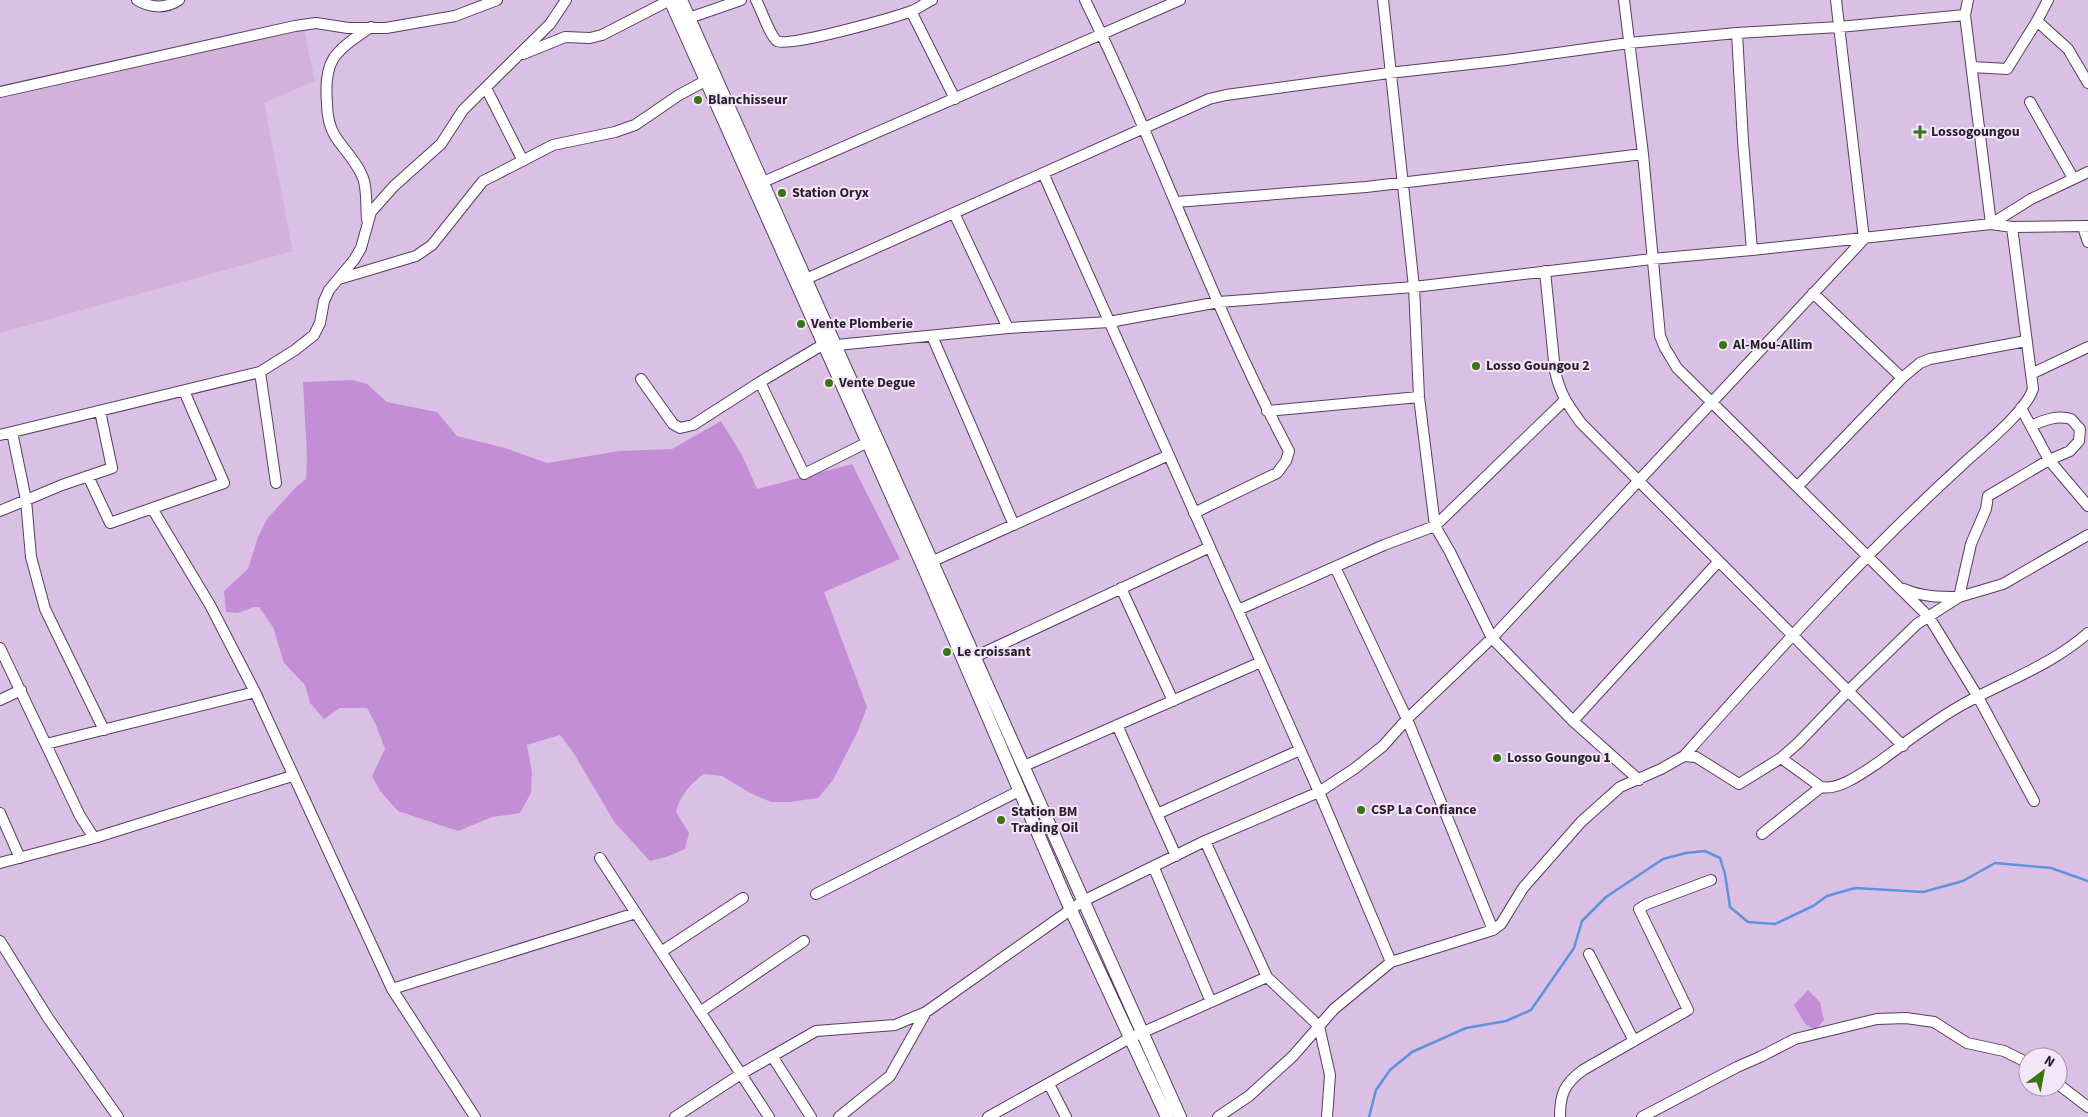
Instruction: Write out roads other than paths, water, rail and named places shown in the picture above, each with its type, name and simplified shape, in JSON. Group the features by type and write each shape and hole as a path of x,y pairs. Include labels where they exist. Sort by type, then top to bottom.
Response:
{"main road":[{"path":"670,0 757,182"},
{"path":"681,0 757,182 928,562 969,660 1020,791 1070,908 1180,1117"},
{"path":"830,345 868,442 928,562"},
{"path":"969,660 1024,766 1083,901 1166,1117"}],"street":[{"path":"137,0 152,7 171,4 180,0"},
{"path":"0,92 295,26 316,23 348,28 386,28 455,16 497,0"},
{"path":"0,435 260,372 296,350 314,335 320,323 327,296 361,248 371,212 394,186 435,150 463,110 550,24 566,0"},
{"path":"518,56 565,36 590,38 602,35 670,0"},
{"path":"689,18 741,0"},
{"path":"756,0 774,38 783,43 820,36 911,11 932,0"},
{"path":"1086,0 1267,411 1289,451 1283,467 1274,475 1194,513"},
{"path":"757,182 955,99 1180,0"},
{"path":"1382,0 1414,287 1419,397 1435,526 1450,552 1492,638 1573,721 1639,780"},
{"path":"1624,0 1643,154 1660,336 1665,348 1677,368 1713,401 1929,617 1978,697 2034,801"},
{"path":"674,1117 741,1074 816,1031 895,1025 926,1012 1070,908 1154,868 1205,841 1319,792 1354,769 1383,746 1407,719 1492,638 1864,238 1836,0"},
{"path":"1968,0 1965,15 1991,224"},
{"path":"1972,67 2007,69 2048,0"},
{"path":"911,11 955,99"},
{"path":"801,280 1217,96 1506,60 1629,42 1838,27 1965,15"},
{"path":"2037,21 2068,49 2088,83"},
{"path":"367,225 364,182 359,170 333,134 328,117 325,81 330,63 340,48 371,28"},
{"path":"1737,33 1752,250"},
{"path":"339,279 416,256 432,245 483,181 560,143 615,132 635,125 679,95 707,80"},
{"path":"486,88 523,161"},
{"path":"2030,102 2073,178"},
{"path":"1176,202 1343,189 1643,154"},
{"path":"1991,224 2031,199 2088,172"},
{"path":"1043,174 1319,792 1391,962"},
{"path":"954,213 1008,328"},
{"path":"641,379 673,424 680,428 693,426 760,382 830,345 1008,328 1109,322 1219,302 1414,287 1652,259 1991,224 2012,227 2085,226 2088,242"},
{"path":"1218,1117 1249,1096 1293,1056 1334,1009 1391,962 1464,940 1492,930 1500,924 1523,888 1581,822 1620,787 1639,780 1684,756 1792,636 1869,556 1930,494 2021,408 2033,389 2012,227"},
{"path":"1545,271 1558,387 1581,423 1903,746"},
{"path":"1813,294 1902,378"},
{"path":"932,336 1014,524"},
{"path":"1798,486 1902,378 1920,362 2026,341"},
{"path":"2031,374 2088,348"},
{"path":"260,372 276,483"},
{"path":"760,382 804,474 868,442"},
{"path":"88,476 110,523 153,510 224,483 184,390"},
{"path":"1267,411 1419,397"},
{"path":"1238,610 1384,545 1435,526 1565,400"},
{"path":"2021,408 2049,460 2088,506"},
{"path":"0,511 112,468 100,411"},
{"path":"1684,756 1696,757 1739,784 1781,758 1819,724 1848,692 1918,624 1959,597 1971,544 1986,509 1988,496 2049,460 2070,451 2076,446 2080,433 2076,423 2071,419 2058,417 2043,420 2031,426"},
{"path":"12,432 26,500 31,557 45,609 104,730"},
{"path":"928,562 1169,455"},
{"path":"153,510 210,605 255,692 292,776 392,989 474,1117"},
{"path":"1899,586 1914,593 1938,597 1959,597 2003,584 2088,535"},
{"path":"969,660 1210,548"},
{"path":"1573,721 1718,562"},
{"path":"1335,566 1407,719 1492,930"},
{"path":"1121,588 1173,701"},
{"path":"1781,758 1821,787 1828,788 1845,782 1865,772 1959,706 2042,666 2088,633"},
{"path":"0,648 80,816 94,838"},
{"path":"1024,766 1261,662"},
{"path":"0,700 21,690"},
{"path":"46,744 255,692"},
{"path":"1117,726 1176,856"},
{"path":"1157,814 1300,750"},
{"path":"0,863 94,838 292,776"},
{"path":"1762,834 1821,787"},
{"path":"816,894 1020,791"},
{"path":"0,813 20,858"},
{"path":"1205,841 1267,977 1319,1026 1330,1075 1326,1117"},
{"path":"600,858 769,1117"},
{"path":"1154,868 1211,1002"},
{"path":"1560,1117 1560,1100 1571,1079 1583,1070 1688,1010 1638,909 1711,880"},
{"path":"661,952 743,898"},
{"path":"392,989 636,913"},
{"path":"0,941 48,1018 118,1117"},
{"path":"700,1012 804,941"},
{"path":"1589,954 1634,1041"},
{"path":"988,1117 1136,1036 1267,977"},
{"path":"839,1117 890,1076 926,1012"},
{"path":"1642,1117 1737,1066 1760,1057 1795,1039 1877,1019 1906,1018 1934,1022 1967,1043 2004,1051 2018,1058"},
{"path":"772,1056 811,1117"},
{"path":"1049,1084 1066,1117"},
{"path":"2068,1092 2088,1107"}],"waterway":[{"path":"1369,1117 1376,1090 1390,1070 1412,1052 1466,1028 1506,1021 1531,1010 1574,948 1582,921 1606,897 1663,859 1686,853 1705,851 1720,858 1725,874 1730,907 1748,922 1775,924 1813,906 1827,896 1855,888 1923,892 1963,881 1995,863 2051,868 2088,881"}],"place":[{"name":"Blanchisseur","path":"698,100"},
{"name":"Lossogoungou","path":"1920,132"},
{"name":"Station Oryx","path":"782,193"},
{"name":"Vente Plomberie","path":"801,324"},
{"name":"Al-Mou-Allim","path":"1723,345"},
{"name":"Losso Goungou 2","path":"1476,366"},
{"name":"Vente Degue","path":"829,383"},
{"name":"Le croissant","path":"947,652"},
{"name":"Losso Goungou 1","path":"1497,758"},
{"name":"CSP La Confiance","path":"1361,810"},
{"name":"Station BM Trading Oil","path":"1001,820"}]}
